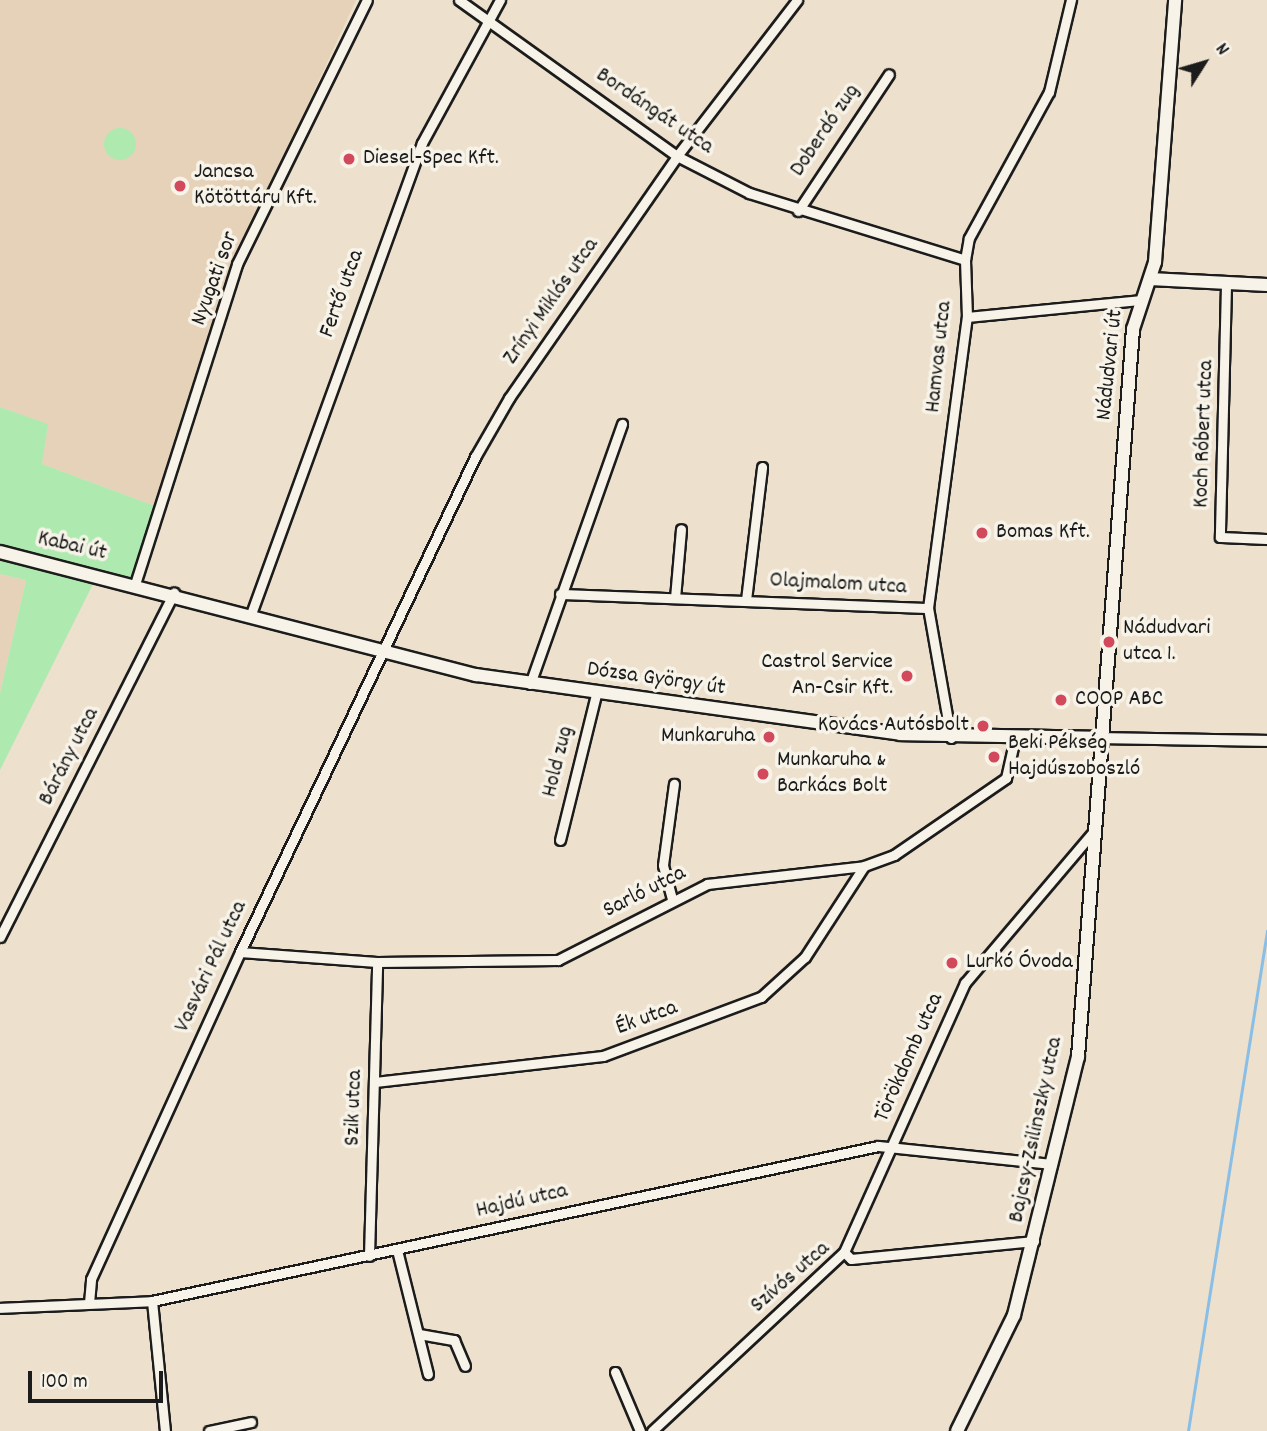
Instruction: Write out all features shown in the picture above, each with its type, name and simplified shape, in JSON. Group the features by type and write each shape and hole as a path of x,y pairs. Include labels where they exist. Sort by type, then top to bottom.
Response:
{"main road":[{"name":"Nádudvari út","path":"1102,738 1139,300 1150,279 1175,0"},
{"path":"1150,279 1267,285"},
{"name":"Kabai út","path":"0,552 135,584"},
{"name":"Dózsa György út","path":"135,584 382,652 530,684 951,738 1102,738"},
{"name":"Bajcsy-Zsilinszky utca","path":"957,1431 1004,1341 1034,1241 1078,1057 1102,738"}],"street":[{"name":"Nyugati sor","path":"135,584 237,264 367,0"},
{"name":"Bordángát utca","path":"459,0 677,156 798,211 965,260"},
{"name":"Fertő utca","path":"251,614 385,237 422,143 500,0"},
{"name":"Zrínyi Miklós utca","path":"382,652 497,419 677,156 797,0"},
{"name":"Hamvas utca","path":"951,738 928,608 967,317 965,260 969,238 1049,92 1071,0"},
{"name":"Doberdó zug","path":"798,211 889,74"},
{"name":"Koch Róbert utca","path":"1226,285 1220,537 1267,539"},
{"path":"967,317 1139,300"},
{"path":"530,684 622,424"},
{"name":"Olajmalom utca","path":"746,600 762,467"},
{"path":"675,598 681,528"},
{"name":"Bárány utca","path":"0,937 174,593"},
{"name":"Olajmalom utca","path":"560,594 928,608"},
{"name":"Vasvári Pál utca","path":"89,1303 91,1279 240,951 382,652"},
{"name":"Hold zug","path":"560,840 596,694"},
{"name":"Sarló utca","path":"240,951 377,962 537,964 558,960 671,899 707,884 864,866 894,855 1006,778 1015,738"},
{"name":"Dózsa György út","path":"1102,738 1267,741"},
{"path":"671,899 663,865 674,784"},
{"name":"Törökdomb utca","path":"844,1252 965,983 1093,832"},
{"name":"Ék utca","path":"375,1082 603,1056 761,997 805,957 864,866"},
{"name":"Szik utca","path":"369,1256 377,962"},
{"name":"Hajdú utca","path":"0,1308 152,1301 893,1144 1052,1164"},
{"name":"Szívós utca","path":"652,1431 844,1252 851,1259 1034,1241"},
{"path":"397,1250 428,1374"},
{"path":"152,1301 165,1431"},
{"path":"419,1334 454,1340 465,1366"},
{"path":"615,1372 640,1431"},
{"path":"209,1431 251,1422"}],"shaded area":[{"path":"0,0 356,0 227,280 155,506 42,464 47,424 0,407"},
{"path":"0,574 26,580 0,693"}],"green space":[{"path":"120,128 131,133 136,144 131,155 120,160 109,155 104,144 109,133"},
{"path":"0,407 48,424 42,464 155,506 127,590 93,584 0,770 0,693 26,580 0,574"}],"waterway":[{"path":"1188,1431 1267,931"}],"place":[{"name":"Diesel-Spec Kft.","path":"349,159"},
{"name":"Jancsa Kötöttáru Kft.","path":"180,186"},
{"name":"Bomas Kft.","path":"982,533"},
{"name":"Nádudvari utca 1.","path":"1109,642"},
{"name":"Castrol Service An-Csir Kft.","path":"907,676"},
{"name":"COOP ABC","path":"1061,700"},
{"name":"Kovács Autósbolt","path":"983,726"},
{"name":"Munkaruha","path":"769,737"},
{"name":"Beki Pékség Hajdúszoboszló","path":"994,757"},
{"name":"Munkaruha & Barkács Bolt","path":"763,774"},
{"name":"Lurkó Óvoda","path":"952,963"}]}
